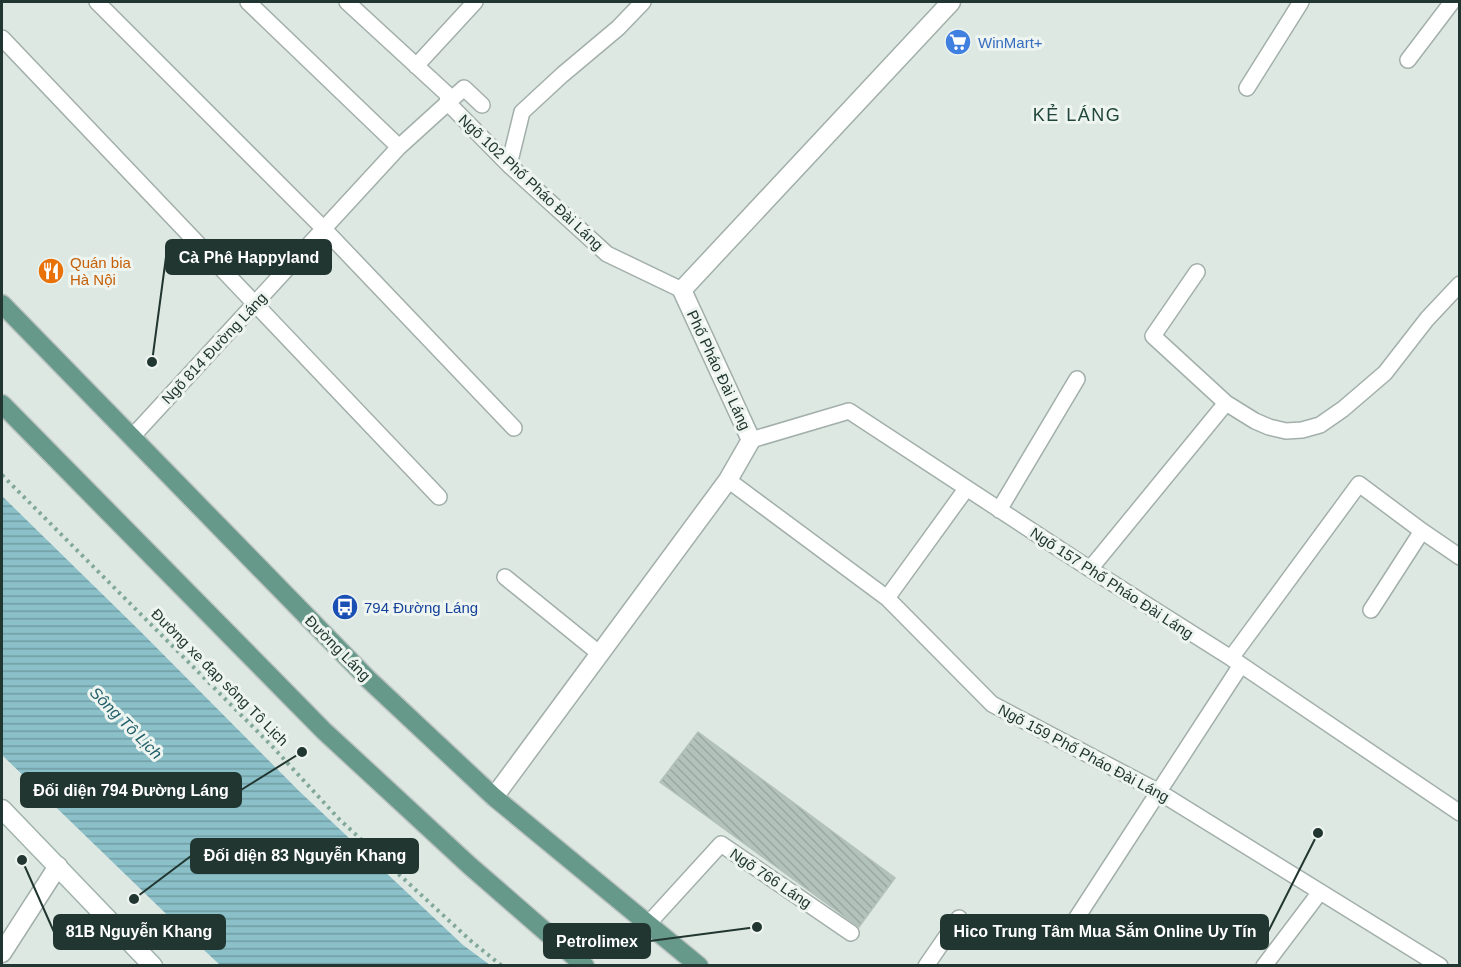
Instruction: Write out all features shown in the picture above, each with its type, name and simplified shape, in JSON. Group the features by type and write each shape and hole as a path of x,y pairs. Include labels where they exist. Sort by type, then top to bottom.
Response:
{"main road":[{"name":"Đường Láng","path":"2,304 368,679 494,797 699,966"},
{"path":"2,404 324,731 470,866 585,966"}],"street":[{"path":"682,290 951,2"},
{"name":"Phố Pháo Đài Láng","path":"494,797 729,480 751,440 682,290"},
{"path":"2,809 153,966"},
{"path":"2,953 58,866"}],"lane":[{"path":"97,2 323,228 514,428"},
{"path":"248,2 399,147"},
{"name":"Ngõ 102 Phố Pháo Đài Láng","path":"348,2 447,94 448,103 509,165 607,254 682,290"},
{"path":"416,66 475,2"},
{"path":"509,165 522,112 618,28 643,2"},
{"path":"1247,88 1301,2"},
{"path":"1408,60 1452,2"},
{"path":"2,38 439,497"},
{"name":"Ngõ 814 Đường Láng","path":"131,438 399,147 464,88 482,105"},
{"path":"1197,272 1153,336 1226,403 1255,421 1269,427 1286,430 1302,430 1320,425 1343,409 1385,373 1427,319 1460,284"},
{"path":"999,510 1077,379"},
{"path":"1090,569 1226,403"},
{"name":"Ngõ 157 Phố Pháo Đài Láng","path":"751,440 849,411 1236,662 1460,813"},
{"name":"Ngõ 159 Phố Pháo Đài Láng","path":"729,480 888,598 993,704 1159,792 1440,966"},
{"path":"1074,922 1159,792 1236,662 1359,484 1460,557"},
{"path":"888,598 966,489"},
{"path":"1371,610 1422,531"},
{"path":"505,577 600,654"},
{"name":"Ngõ 766 Láng","path":"648,924 721,844 851,933"},
{"path":"1264,966 1320,892"},
{"path":"927,966 959,918"}],"path":[{"name":"Đường xe đạp sông Tô Lịch","path":"2,475 271,745 339,819 471,941 502,966"}],"water":[{"name":"Sông Tô Lịch","path":"2,496 299,791 463,945 490,965 220,965 190,937 2,755"}],"building":[{"path":"698,732 895,878 859,927 660,782"}],"place":[{"name":"WinMart+","path":"958,42"},
{"name":"Quán bia Hà Nội","path":"51,271"},
{"name":"Cà Phê Happyland","path":"152,362"},
{"name":"794 Đường Láng","path":"345,607"},
{"name":"Đối diện 794 Đường Láng","path":"302,752"},
{"name":"Hico Trung Tâm Mua Sắm Online Uy Tín","path":"1318,833"},
{"name":"81B Nguyễn Khang","path":"22,860"},
{"name":"Đối diện 83 Nguyễn Khang","path":"134,899"},
{"name":"Petrolimex","path":"757,927"}],"district":[{"name":"KẺ LÁNG","path":"1077,115"}]}
